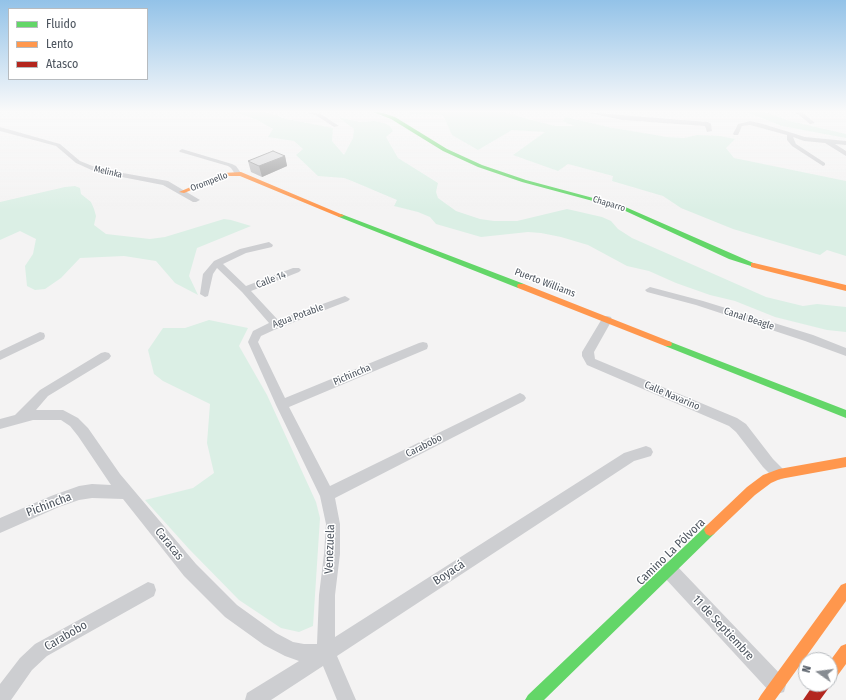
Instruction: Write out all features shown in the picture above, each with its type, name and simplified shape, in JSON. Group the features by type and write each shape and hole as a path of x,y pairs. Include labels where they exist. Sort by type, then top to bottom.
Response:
{"street":[{"name":"Melinka","path":"57,145 78,162 98,171 165,183 196,200"},
{"name":"Chaparro","path":"436,145 480,166 524,181 621,207 732,257 758,266 846,288"},
{"path":"794,145 823,164"},
{"path":"831,145 846,154"},
{"path":"182,151 230,165 234,167 236,173"},
{"name":"Orompello","path":"182,192 225,174 236,173"},
{"name":"Puerto Williams","path":"236,173 846,414"},
{"path":"205,294 208,274 217,263 242,250 269,245"},
{"path":"217,263 245,290 276,325"},
{"name":"Calle 14","path":"245,290 296,270"},
{"name":"Canal Beagle","path":"650,290 699,303 809,338 846,352"},
{"name":"Agua Potable","path":"254,338 262,331 276,325 345,299"},
{"name":"Calle Navarino","path":"608,320 588,352 588,358 591,362 733,422 741,428 768,463 779,474"},
{"path":"0,356 40,336"},
{"name":"Venezuela","path":"254,338 254,345 327,495 333,524 332,554 327,595 326,652 347,700"},
{"name":"Pichincha","path":"282,405 423,346"},
{"path":"0,424 20,418 44,393 106,356"},
{"name":"Carabobo","path":"327,495 520,398"},
{"name":"Caracas","path":"20,418 33,415 63,415 74,422 83,432 114,479 136,503 190,570 231,611 270,639 291,650 304,653 326,652"},
{"name":"Boyacá","path":"254,700 629,457 646,452"},
{"name":"Camino La Pólvora","path":"533,700 751,491 767,479 779,474 846,462"},
{"name":"Pichincha","path":"0,526 49,504 79,494 92,491 125,492"},
{"name":"11 de Septiembre","path":"669,570 769,696"},
{"name":"Carabobo","path":"0,699 26,664 41,650 148,590"},
{"path":"769,696 846,590"},
{"path":"838,662 846,651"}],"green space":[{"path":"298,145 335,145 344,155 349,145 390,145 398,158 438,183 436,192 438,198 456,211 480,219 494,221 517,221 567,209 602,217 611,221 618,229 632,238 766,297 803,306 817,304 846,307 846,332 827,330 775,317 735,301 710,295 676,283 649,271 627,266 588,245 561,237 528,232 481,237 436,224 430,217 418,212 394,206 397,200 352,181 344,178 318,176 296,155 303,149"},
{"path":"469,145 487,145 478,150"},
{"path":"527,145 729,145 726,148 734,158 846,181 846,256 827,250 820,255 733,229 681,208 663,196 612,181 613,176 568,164 558,171 513,155"},
{"path":"75,186 80,188 81,194 91,202 96,216 94,225 106,234 150,239 165,237 224,219 251,226 197,248 189,276 198,295 175,283 156,261 124,256 80,258 61,278 45,289 35,290 27,286 25,266 33,254 36,239 20,231 0,240 0,202"},
{"path":"209,320 248,328 239,346 267,395 316,502 320,518 313,626 299,632 281,628 239,600 189,549 145,500 193,488 214,473 207,443 210,404 163,381 154,374 148,350 163,328 185,328"}],"building":[{"path":"273,151 285,156 259,166 248,161"}],"traffic: fast":[{"path":"436,145 480,166 524,181 621,207 732,257 754,265"},
{"path":"341,216 521,286"},
{"path":"668,344 846,414"},
{"path":"533,700 710,530"}],"traffic: slow":[{"path":"182,192 225,174 241,174 341,216"},
{"path":"754,265 846,288"},
{"path":"521,286 668,344"},
{"path":"710,530 751,491 767,479 779,474 846,462"},
{"path":"766,700 846,590"},
{"path":"838,662 846,651"}],"traffic: jam":[{"path":"811,700 817,692"}]}
